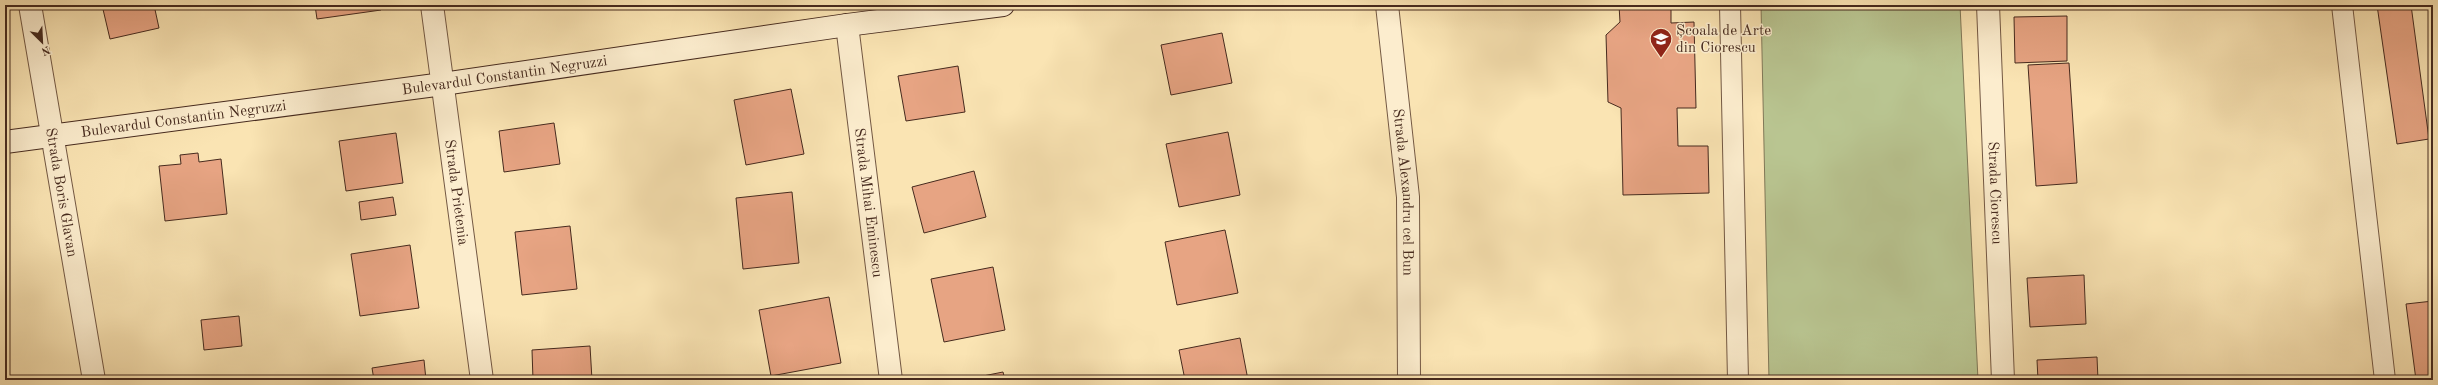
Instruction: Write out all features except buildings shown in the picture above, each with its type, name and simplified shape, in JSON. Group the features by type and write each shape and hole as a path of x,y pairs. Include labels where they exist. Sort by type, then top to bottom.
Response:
{"street":[{"name":"Strada Boris Glavan","path":"30,5 54,135 94,380"},
{"name":"Strada Prietenia","path":"432,5 482,380"},
{"name":"Bulevardul Constantin Negruzzi","path":"5,142 443,84 847,25 1003,5"},
{"name":"Strada Alexandru cel Bun","path":"1387,5 1408,197 1409,380"},
{"name":"Strada Ciorescu","path":"1988,5 2002,380"},
{"name":"Strada Mihai Eminescu","path":"847,25 891,380"}],"lane":[{"path":"1730,5 1738,380"},
{"path":"2342,5 2385,380"}],"green space":[{"path":"1761,5 1960,5 1978,380 1769,380"}],"place":[{"name":"Școala de Arte din Ciorescu","path":"1661,58"}]}
